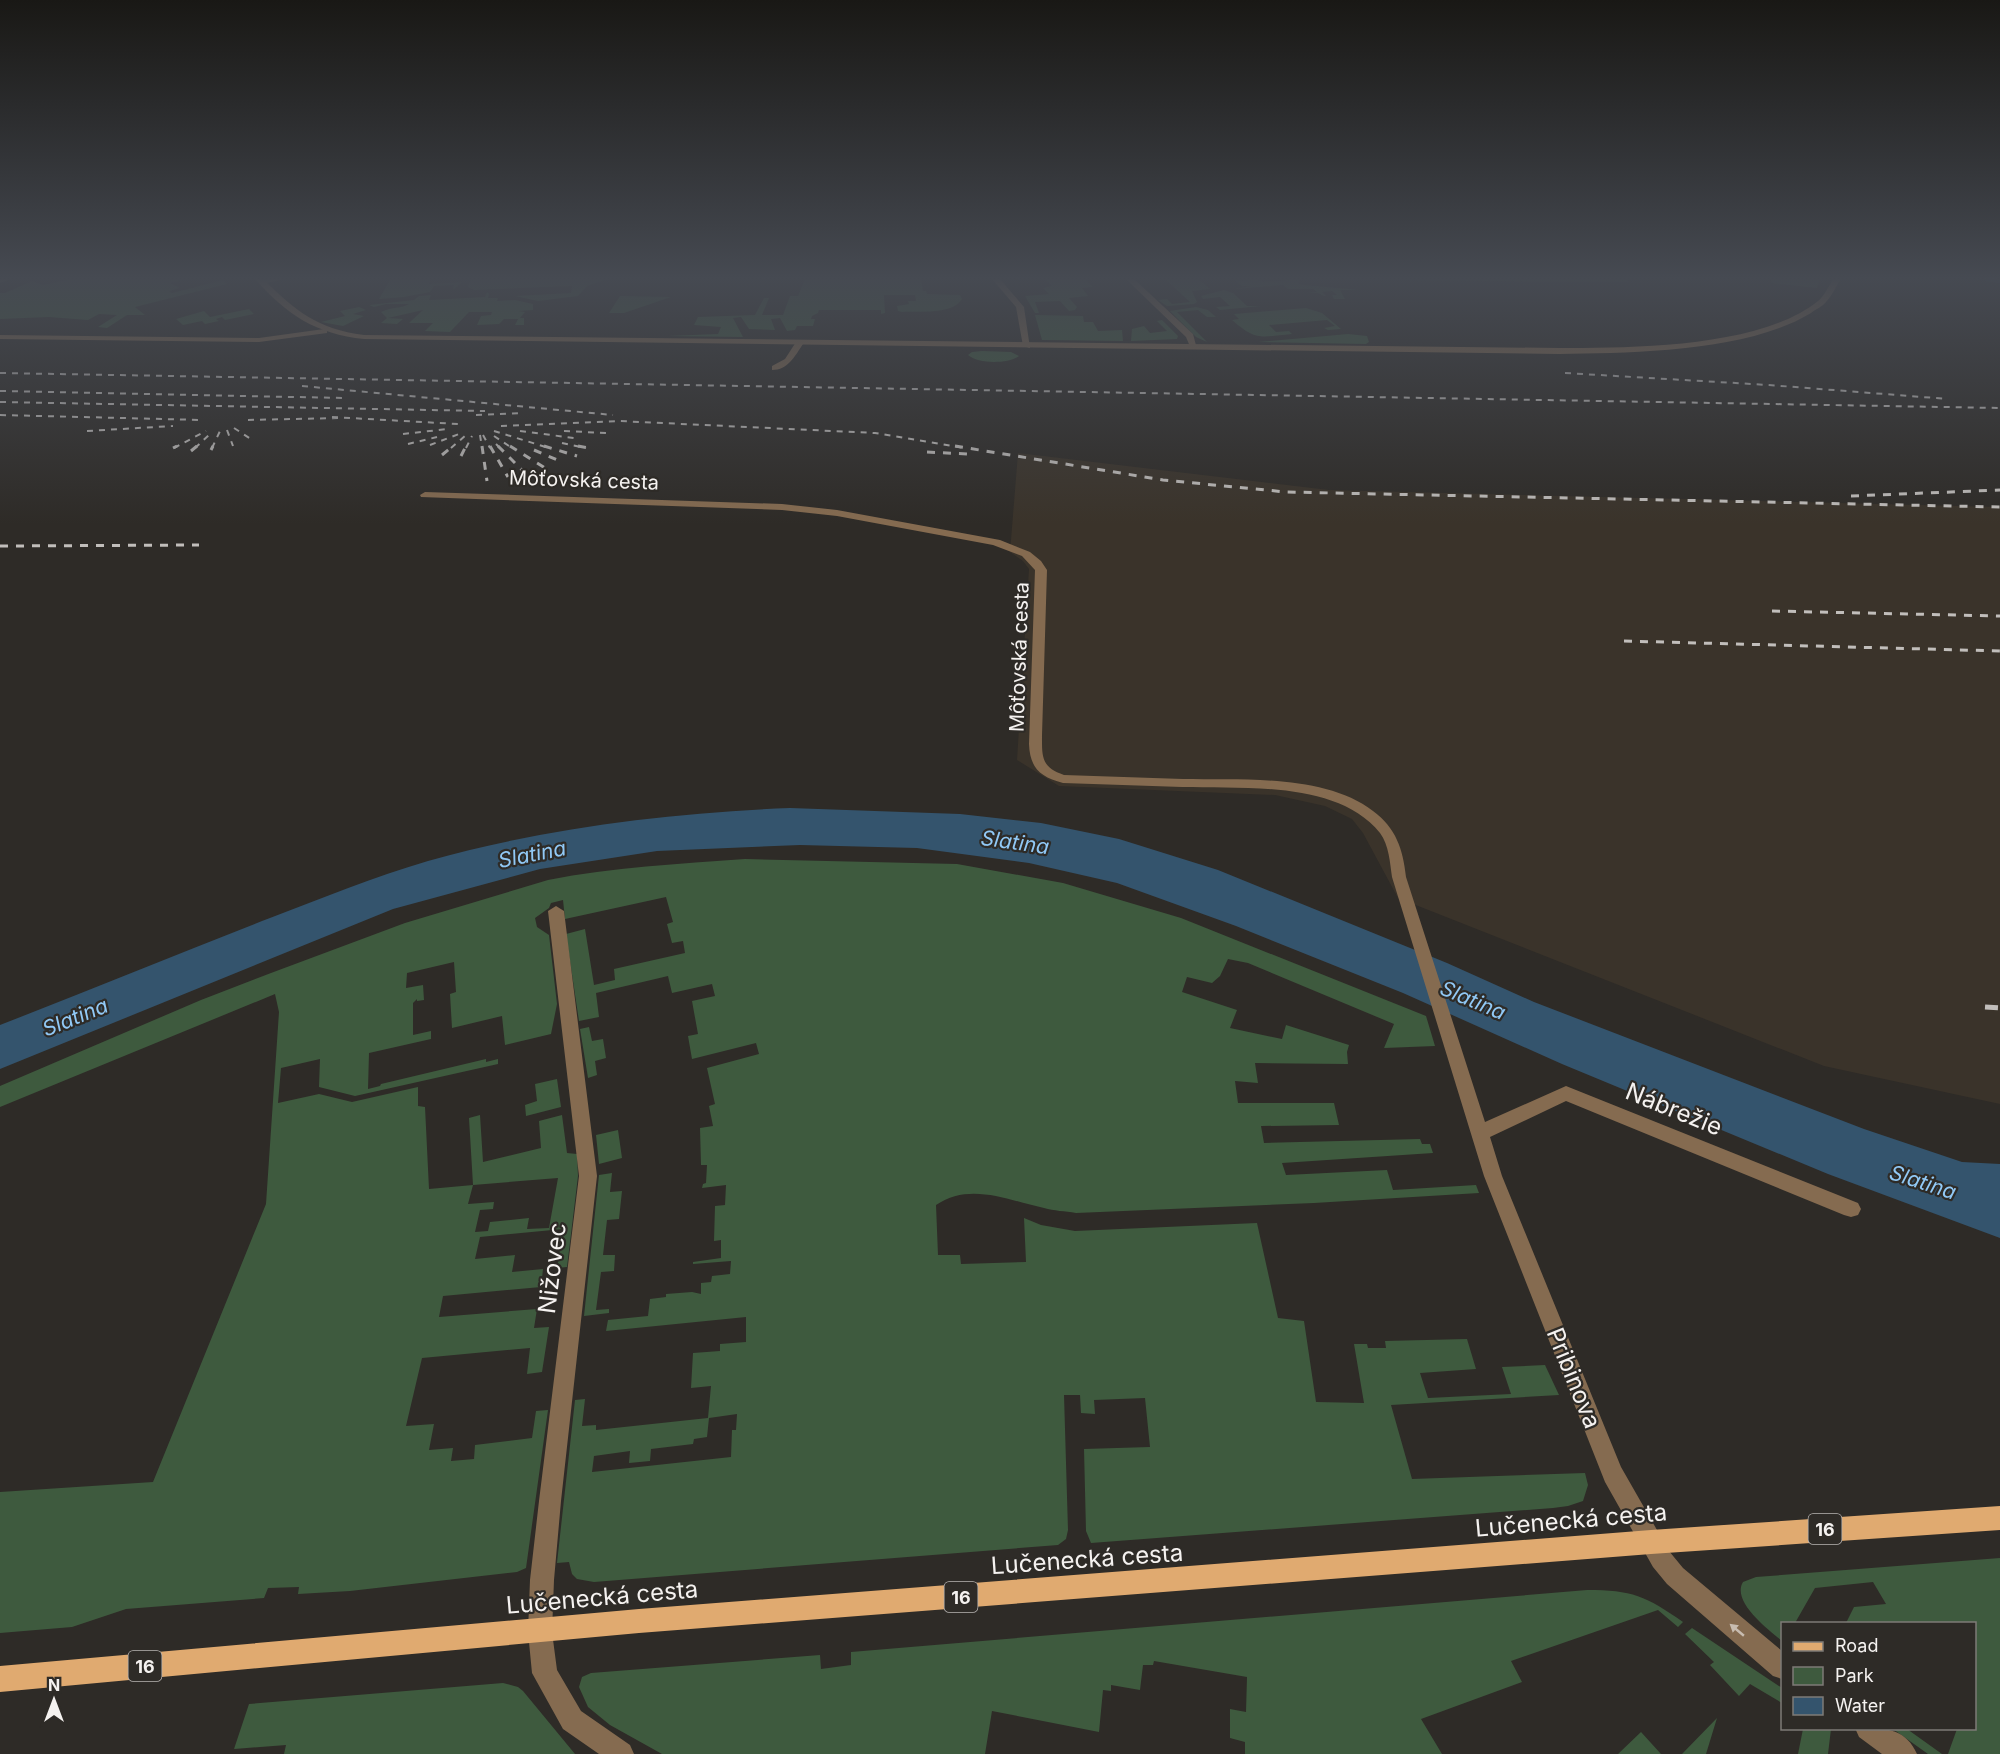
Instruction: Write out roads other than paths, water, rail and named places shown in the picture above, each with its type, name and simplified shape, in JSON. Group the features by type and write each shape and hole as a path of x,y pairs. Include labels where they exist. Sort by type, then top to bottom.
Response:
{"main road":[{"name":"Lučenecká cesta","path":"0,1679 639,1622 1651,1542 2000,1518"}],"street":[{"path":"776,368 788,361"},
{"name":"Môťovská cesta","path":"425,495 790,507 931,529 1011,547 1034,560 1041,570 1035,735 1036,760 1046,774 1063,779 1284,787 1336,799 1367,814 1386,831 1395,847 1399,877 1414,926"},
{"name":"Nižovec","path":"556,910 588,1176 550,1501 540,1632 545,1673 572,1720 621,1754"},
{"name":"Pribinova","path":"1414,926 1493,1176 1613,1474 1651,1542 1675,1576 1781,1666"},
{"name":"Nábrežie","path":"1480,1133 1566,1093 1851,1209"},
{"path":"1871,1730 1904,1754"}],"water":[{"name":"Slatina","path":"790,808 960,814 1041,823 1119,839 1218,870 1447,963 1534,1002 1864,1129 1962,1162 2000,1164 2000,1238 1828,1174 1562,1064 1403,993 1236,926 1117,883 1029,863 917,848 800,845 657,851 540,869 393,909 0,1069 0,1025 270,918 408,867 472,849 607,824 653,818"}],"railway":[{"path":"0,373 2000,408"},
{"path":"1565,373 1769,385 1948,399"},
{"path":"302,386 613,415"},
{"path":"0,391 343,398"},
{"path":"0,402 485,411"},
{"path":"476,415 521,413"},
{"path":"0,415 203,420"},
{"path":"332,417 458,424"},
{"path":"248,420 341,418"},
{"path":"501,426 619,421 875,433 964,448"},
{"path":"87,431 173,426"},
{"path":"234,428 254,441"},
{"path":"403,434 448,429"},
{"path":"227,430 233,446"},
{"path":"174,448 206,431"},
{"path":"212,448 220,431"},
{"path":"494,431 549,448"},
{"path":"520,431 574,438"},
{"path":"564,431 606,433"},
{"path":"430,445 459,434"},
{"path":"195,448 209,435"},
{"path":"451,448 466,435"},
{"path":"480,435 482,448"},
{"path":"483,435 490,448"},
{"path":"466,448 472,436"},
{"path":"494,436 512,448"},
{"path":"408,444 437,437"},
{"path":"562,443 586,448"},
{"path":"496,444 526,474"},
{"path":"173,448 177,446"},
{"path":"191,451 197,446"},
{"path":"442,455 453,446"},
{"path":"461,456 466,446"},
{"path":"482,446 487,481"},
{"path":"490,446 508,477"},
{"path":"510,446 545,468"},
{"path":"544,446 577,456"},
{"path":"578,446 588,448"},
{"path":"955,446 1163,480 1286,492 2000,507"},
{"path":"534,450 562,462"},
{"path":"927,452 969,454"},
{"path":"1851,496 2000,490"},
{"path":"0,546 199,545"},
{"path":"1772,611 2000,616"},
{"path":"1624,641 2000,651"},
{"path":"1985,1007 2000,1008"}]}
